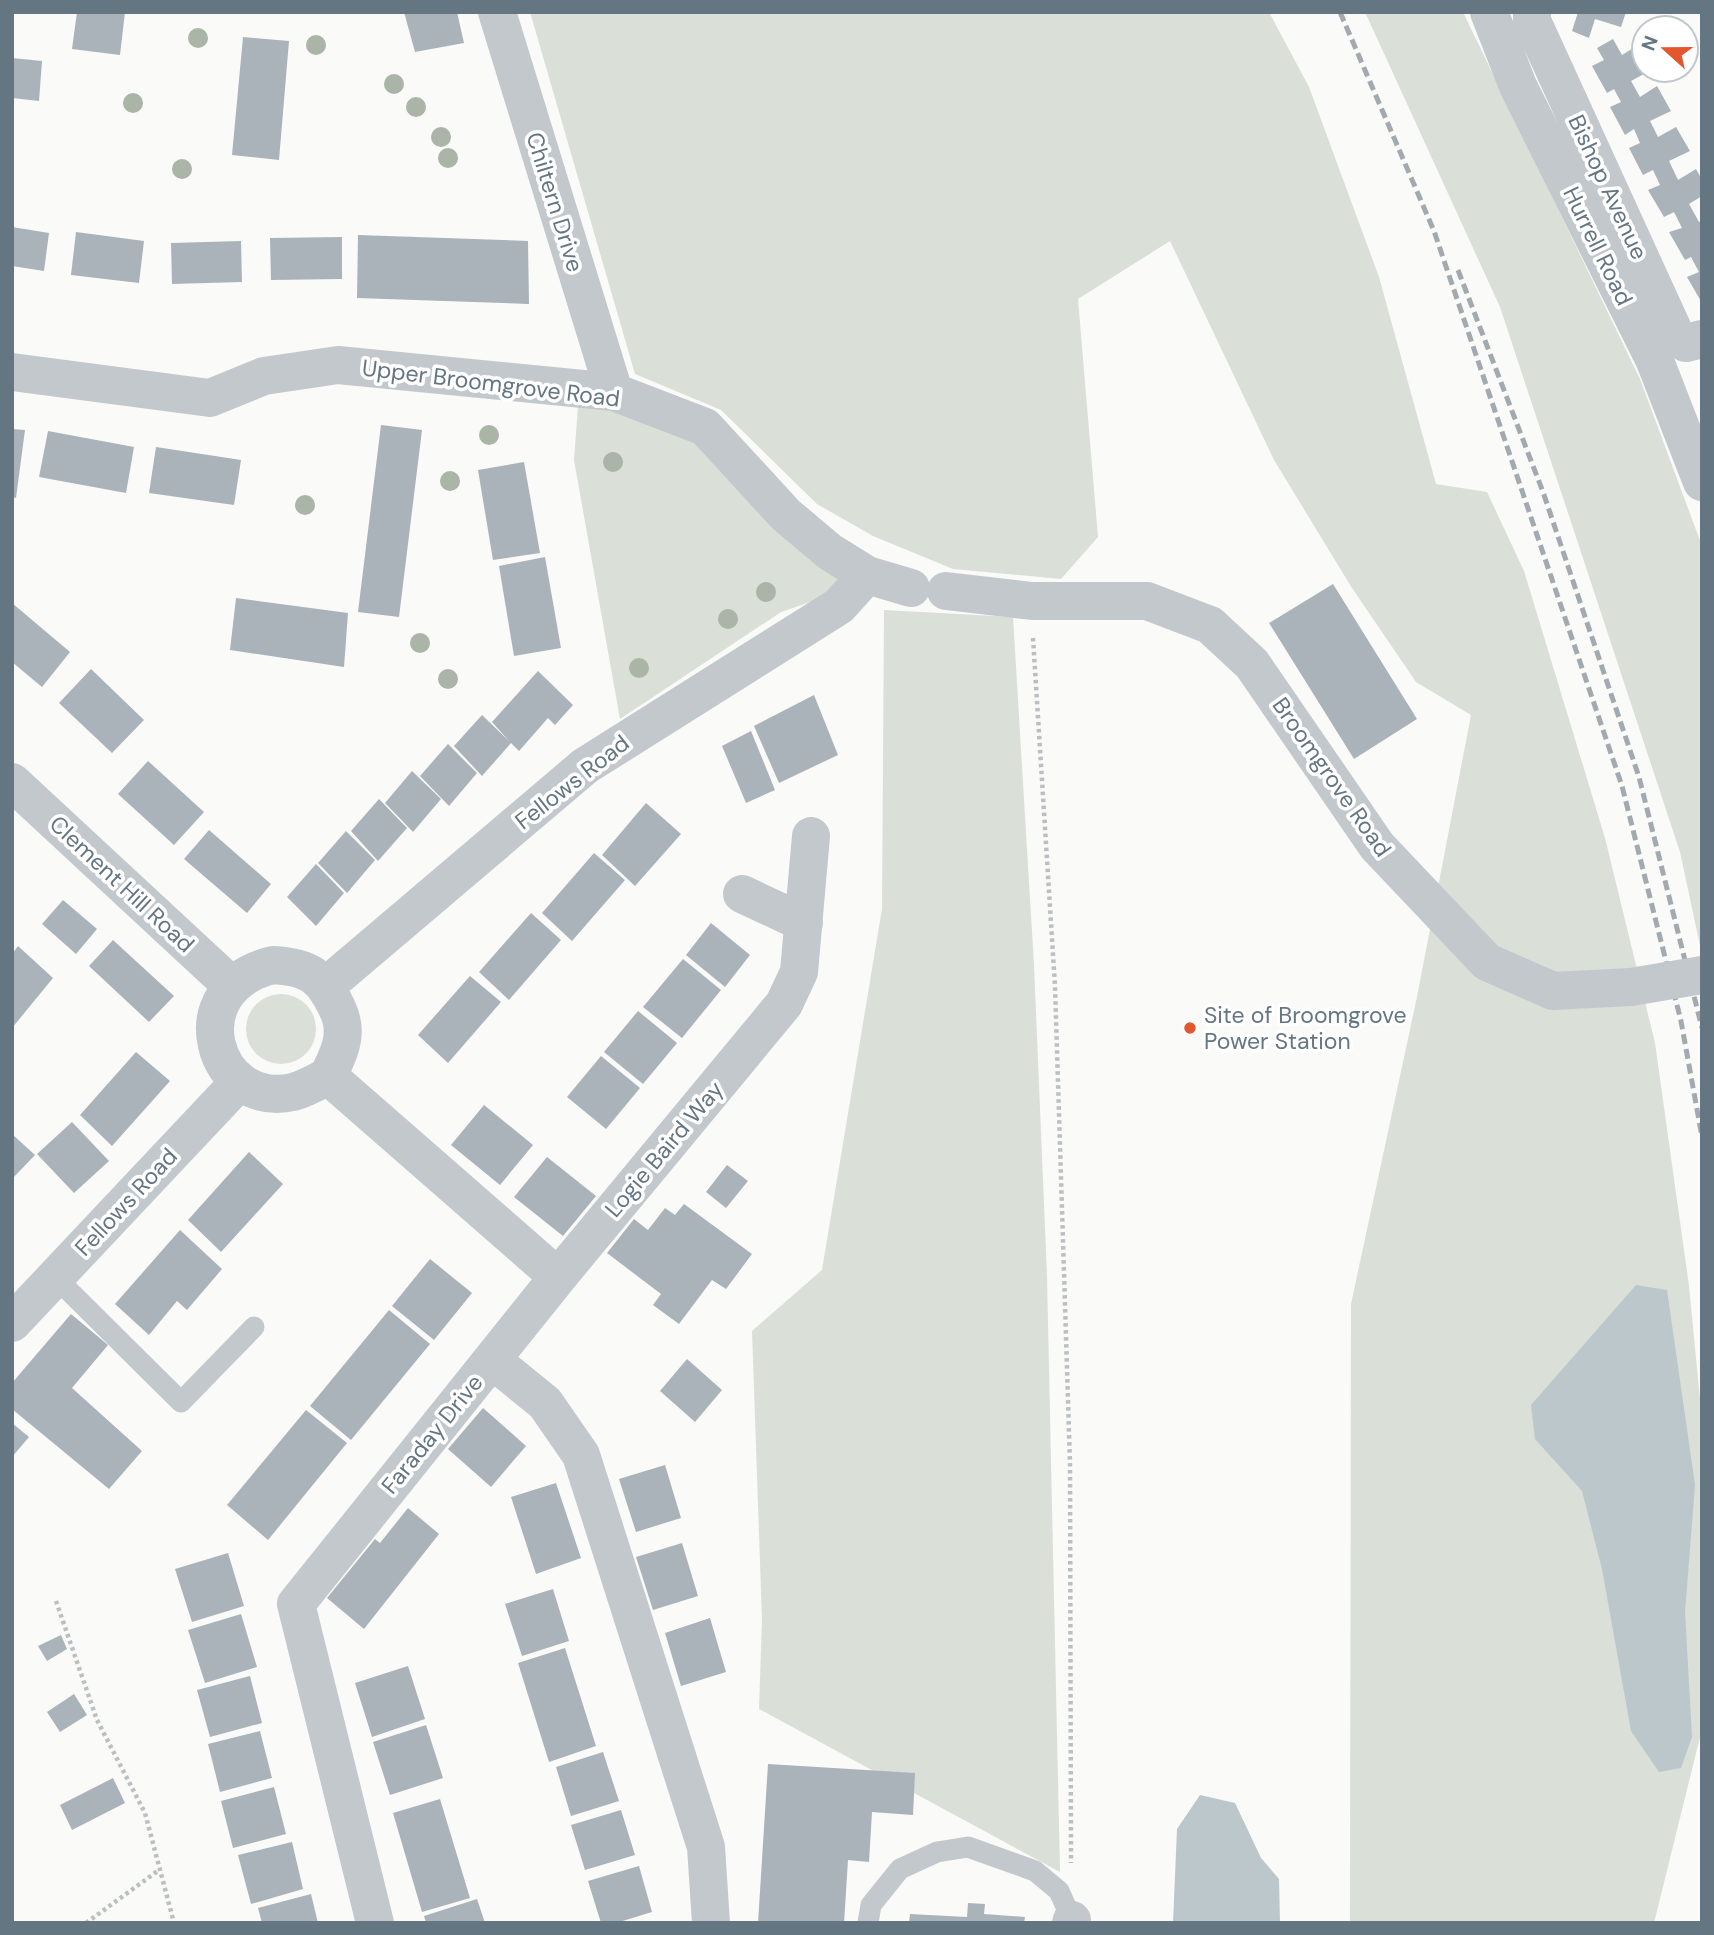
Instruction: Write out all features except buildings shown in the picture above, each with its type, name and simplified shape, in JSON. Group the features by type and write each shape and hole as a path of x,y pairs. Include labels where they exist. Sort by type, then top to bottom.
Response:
{"street":[{"name":"Chiltern Drive","path":"497,12 614,392"},
{"name":"Hurrell Road","path":"1489,12 1518,86 1655,361 1702,482"},
{"name":"Bishop Avenue","path":"1532,12 1532,21 1675,334 1686,342 1702,339"},
{"name":"Upper Broomgrove Road","path":"12,372 210,398 264,376 338,365 614,392 705,427 786,514 830,552 867,575 928,589"},
{"name":"Fellows Road","path":"326,986 584,766 839,606 867,575"},
{"name":"Broomgrove Road","path":"928,589 1032,601 1147,601 1210,625 1252,664 1377,846 1487,962 1553,992 1631,987 1702,975"},
{"name":"Clement Hill Road","path":"12,782 232,986"},
{"name":"Logie Baird Way","path":"492,1360 784,1004 799,972 811,836"},
{"path":"742,894 804,923"},
{"path":"273,965 293,966 311,974 326,986 342,1020 342,1039 328,1076 294,1092 275,1094 257,1090 240,1081 226,1067 217,1050 214,1031 216,1012 232,986 254,970 273,965"},
{"path":"328,1076 558,1277"},
{"name":"Fellows Road","path":"12,1322 240,1081"},
{"name":"Faraday Drive","path":"375,1923 296,1604 492,1360 545,1403 581,1455 706,1847 711,1923"}],"lane":[{"path":"55,1277 181,1402 254,1327"},
{"path":"868,1923 871,1905 900,1869 937,1852 968,1847 1035,1871 1059,1891 1072,1922"}],"path":[{"path":"1032,601 1037,723 1055,986 1070,1450 1072,1922"},
{"path":"56,1601 97,1720 145,1813 174,1923"},
{"path":"86,1923 159,1869"}],"shaded area":[{"path":"530,12 1269,12 1309,87 1379,277 1436,484 1487,492 1524,571 1605,838 1655,1043 1689,1286 1702,1420 1702,1729 1654,1923 1350,1923 1351,1304 1417,997 1471,715 1416,682 1352,588 1274,460 1170,241 1078,299 1098,537 1061,579 953,569 873,536 817,504 721,410 635,374"},
{"path":"1365,12 1463,12 1640,379 1702,546 1702,955 1680,852 1500,307"},
{"path":"578,406 613,407 701,441 843,581 837,593 781,612 620,719 574,460"},
{"path":"884,610 1013,617 1034,965 1047,1276 1060,1872 759,1709 762,1620 752,1331 822,1270 882,909"},
{"path":"281,994 306,1004 316,1029 306,1054 281,1064 256,1054 246,1029 256,1004"},
{"path":"1636,1285 1667,1290 1695,1485 1685,1612 1692,1737 1681,1768 1659,1772 1631,1731 1602,1569 1582,1491 1535,1439 1531,1405"},
{"path":"1200,1795 1235,1803 1261,1858 1279,1879 1280,1923 1173,1923 1177,1829"}],"railway":[{"path":"1340,12 1434,231 1622,786 1681,1021 1702,1137"},
{"path":"1458,270 1543,492 1639,777 1702,1028"}],"place":[{"name":"Site of Broomgrove Power Station","path":"1190,1028"}]}
